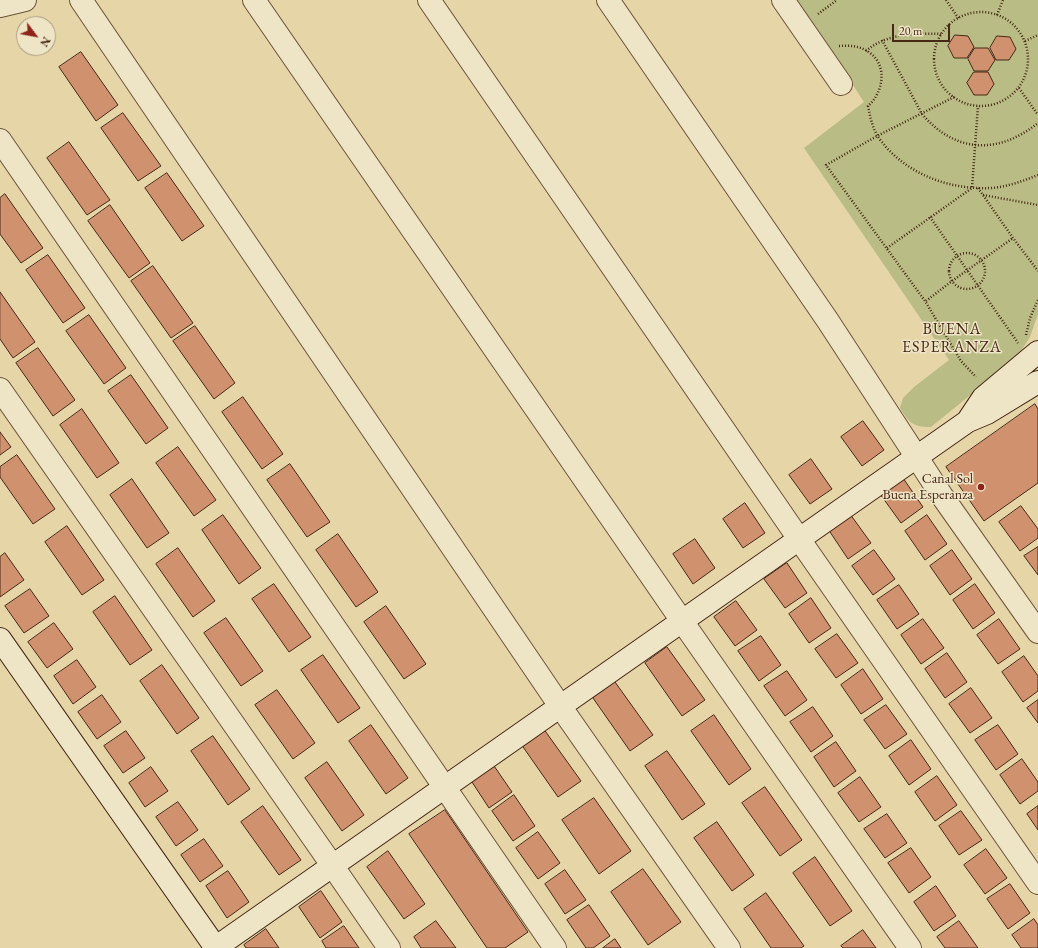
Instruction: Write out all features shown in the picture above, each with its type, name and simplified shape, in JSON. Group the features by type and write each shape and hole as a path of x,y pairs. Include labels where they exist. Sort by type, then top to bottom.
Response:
{"street":[{"path":"0,6 25,0"},
{"path":"80,0 560,706 729,948"},
{"path":"254,0 682,621 910,948"},
{"path":"429,0 799,539 1038,883"},
{"path":"608,0 828,321 946,502 1038,632"},
{"path":"783,0 841,84"},
{"path":"0,140 555,948"},
{"path":"968,421 983,398 1029,349"},
{"path":"0,640 216,948 332,865 917,456 968,421 987,413 1038,382"},
{"path":"0,389 389,948"}],"path":[{"path":"946,0 959,19"},
{"path":"997,15 1003,0"},
{"path":"977,13 997,15 1006,19 1013,25 1020,32 1024,41 1028,60 1024,79 1019,88 1004,101 995,104 978,106 966,104 954,97 943,87 938,78 934,59 936,49 942,34 951,24 959,19 968,14 977,13"},
{"path":"866,51 873,44 882,40 904,35 924,33 942,34"},
{"path":"1024,41 1038,35"},
{"path":"882,40 922,114 929,123 943,134 959,142 975,145 989,145 1007,142 1038,124"},
{"path":"1019,88 1038,115"},
{"path":"954,97 878,136 826,165 926,301 961,361 980,382"},
{"path":"972,188 978,106"},
{"path":"878,136 894,155 915,171 940,182 972,188 993,188 1019,183 1038,175"},
{"path":"887,248 972,188"},
{"path":"978,188 1038,271"},
{"path":"983,195 1038,205"},
{"path":"930,217 977,285 1029,349"},
{"path":"926,301 966,270 1013,238"},
{"path":"969,253 976,255 981,260 984,267 984,275 981,282 972,288 965,289 957,287 949,274 949,267 952,260 957,256 969,253"}],"green space":[{"path":"794,0 1038,0 1038,314 1030,337 1017,357 931,427 920,426 912,423 900,408 903,398 914,387 949,360 804,148 864,102 827,45"}],"building":[{"path":"955,35 968,36 974,47 967,58 954,58 948,46"},
{"path":"997,36 1010,37 1016,49 1009,60 996,60 990,48"},
{"path":"975,48 988,48 995,60 988,71 974,71 968,59"},
{"path":"81,52 118,105 96,121 59,67"},
{"path":"974,72 988,72 994,84 987,95 974,95 967,83"},
{"path":"123,113 161,166 138,181 101,128"},
{"path":"69,142 110,200 87,215 47,158"},
{"path":"167,173 204,226 182,241 145,188"},
{"path":"5,194 43,248 21,263 0,234 0,198"},
{"path":"110,205 150,263 129,278 88,221"},
{"path":"48,255 85,308 63,323 26,270"},
{"path":"153,266 193,323 171,338 131,281"},
{"path":"0,292 35,342 13,358 0,339"},
{"path":"89,315 126,368 104,384 66,331"},
{"path":"195,326 235,383 214,399 173,341"},
{"path":"38,348 75,400 53,416 16,363"},
{"path":"131,375 168,428 146,444 108,391"},
{"path":"243,397 283,454 262,469 222,412"},
{"path":"1035,404 1038,409 1038,483 984,521 946,467"},
{"path":"82,409 119,463 97,478 60,425"},
{"path":"863,421 884,450 862,466 841,437"},
{"path":"0,432 11,447 0,455"},
{"path":"178,447 216,500 194,516 156,463"},
{"path":"17,455 55,509 33,524 0,477 0,467"},
{"path":"811,459 832,489 810,504 789,475"},
{"path":"290,464 330,522 307,537 267,480"},
{"path":"903,478 923,507 901,523 880,494"},
{"path":"132,479 169,533 147,548 110,495"},
{"path":"745,503 765,533 743,548 723,519"},
{"path":"1021,506 1038,529 1038,538 1020,551 999,522"},
{"path":"850,514 871,543 848,559 828,529"},
{"path":"223,515 261,568 239,584 202,530"},
{"path":"927,515 947,544 925,560 905,531"},
{"path":"67,526 104,580 82,595 45,542"},
{"path":"338,534 378,592 356,607 316,550"},
{"path":"695,539 715,568 693,584 673,554"},
{"path":"1038,547 1038,575 1024,556"},
{"path":"178,548 215,601 193,617 156,564"},
{"path":"874,550 895,579 873,595 852,566"},
{"path":"952,550 972,579 950,595 930,566"},
{"path":"5,553 24,580 0,597 0,557"},
{"path":"787,563 807,593 785,608 764,579"},
{"path":"274,584 311,637 289,652 252,599"},
{"path":"975,584 995,613 973,629 953,600"},
{"path":"899,585 919,614 897,629 877,600"},
{"path":"30,589 49,616 24,633 5,606"},
{"path":"115,596 152,650 130,665 93,612"},
{"path":"811,598 831,628 809,643 789,614"},
{"path":"736,601 757,630 735,646 714,617"},
{"path":"386,606 426,664 404,679 364,622"},
{"path":"226,618 263,671 241,686 204,633"},
{"path":"923,619 944,648 921,664 901,635"},
{"path":"999,619 1020,649 998,664 977,635"},
{"path":"54,623 73,649 47,668 28,642"},
{"path":"837,634 858,663 836,678 815,649"},
{"path":"761,636 781,665 759,681 738,651"},
{"path":"667,647 705,700 682,716 645,663"},
{"path":"947,653 967,682 945,698 925,669"},
{"path":"323,655 360,708 338,723 301,670"},
{"path":"1024,656 1038,676 1038,691 1023,702 1002,672"},
{"path":"77,660 96,687 73,704 54,676"},
{"path":"162,665 199,718 177,734 140,681"},
{"path":"863,669 883,699 861,714 841,685"},
{"path":"787,671 807,700 785,716 764,686"},
{"path":"615,682 653,735 630,751 593,698"},
{"path":"971,688 992,718 970,733 949,704"},
{"path":"277,690 315,743 293,759 255,705"},
{"path":"102,695 121,722 97,739 78,712"},
{"path":"1038,700 1038,723 1027,708"},
{"path":"886,705 907,734 885,749 864,720"},
{"path":"813,707 833,736 811,752 790,722"},
{"path":"714,715 751,769 729,785 691,731"},
{"path":"371,725 408,778 386,794 349,741"},
{"path":"998,725 1018,754 996,770 975,740"},
{"path":"543,728 581,781 558,797 521,744"},
{"path":"126,731 145,758 123,773 104,746"},
{"path":"213,736 250,789 228,805 191,751"},
{"path":"911,740 931,769 909,785 889,756"},
{"path":"836,742 856,771 834,787 814,757"},
{"path":"667,751 705,804 682,820 645,766"},
{"path":"1022,759 1038,782 1038,791 1020,804 1000,775"},
{"path":"327,762 364,815 342,831 305,778"},
{"path":"492,763 512,792 489,808 470,779"},
{"path":"151,767 168,791 145,807 129,783"},
{"path":"937,776 957,805 935,821 915,792"},
{"path":"860,777 881,807 859,822 838,793"},
{"path":"765,787 802,840 780,856 742,803"},
{"path":"514,795 535,826 513,841 492,811"},
{"path":"594,798 631,851 599,874 562,820"},
{"path":"178,802 198,830 176,846 156,817"},
{"path":"263,806 301,860 279,875 241,822"},
{"path":"1038,806 1038,830 1027,814"},
{"path":"445,810 528,932 505,948 487,948 409,834"},
{"path":"961,811 982,840 959,855 939,826"},
{"path":"887,814 907,843 885,858 864,829"},
{"path":"717,822 754,875 732,891 694,838"},
{"path":"538,832 560,863 538,879 516,848"},
{"path":"204,839 223,866 200,882 181,855"},
{"path":"911,848 931,877 909,893 888,863"},
{"path":"986,849 1007,878 985,894 964,865"},
{"path":"388,851 425,904 404,919 367,867"},
{"path":"815,857 852,911 830,926 793,873"},
{"path":"643,869 681,922 648,945 611,892"},
{"path":"565,870 586,900 565,914 545,884"},
{"path":"228,871 249,902 227,918 206,886"},
{"path":"1010,884 1030,913 1008,929 987,899"},
{"path":"936,886 956,916 934,931 914,902"},
{"path":"321,891 342,922 320,938 299,907"},
{"path":"766,893 804,946 801,948 771,948 744,909"},
{"path":"589,905 610,936 593,948 586,948 567,920"},
{"path":"1034,919 1038,925 1038,948 1021,948 1012,935"},
{"path":"436,921 456,948 421,948 414,937"},
{"path":"959,921 978,948 945,948 937,937"},
{"path":"344,926 359,948 326,948 322,941"},
{"path":"266,929 279,948 246,948 244,945"},
{"path":"863,930 876,948 843,948 841,946"},
{"path":"615,939 621,948 603,948"}],"place":[{"name":"Canal Sol Buena Esperanza","path":"981,487"}],"district":[{"name":"BUENA ESPERANZA","path":"952,339"}]}
